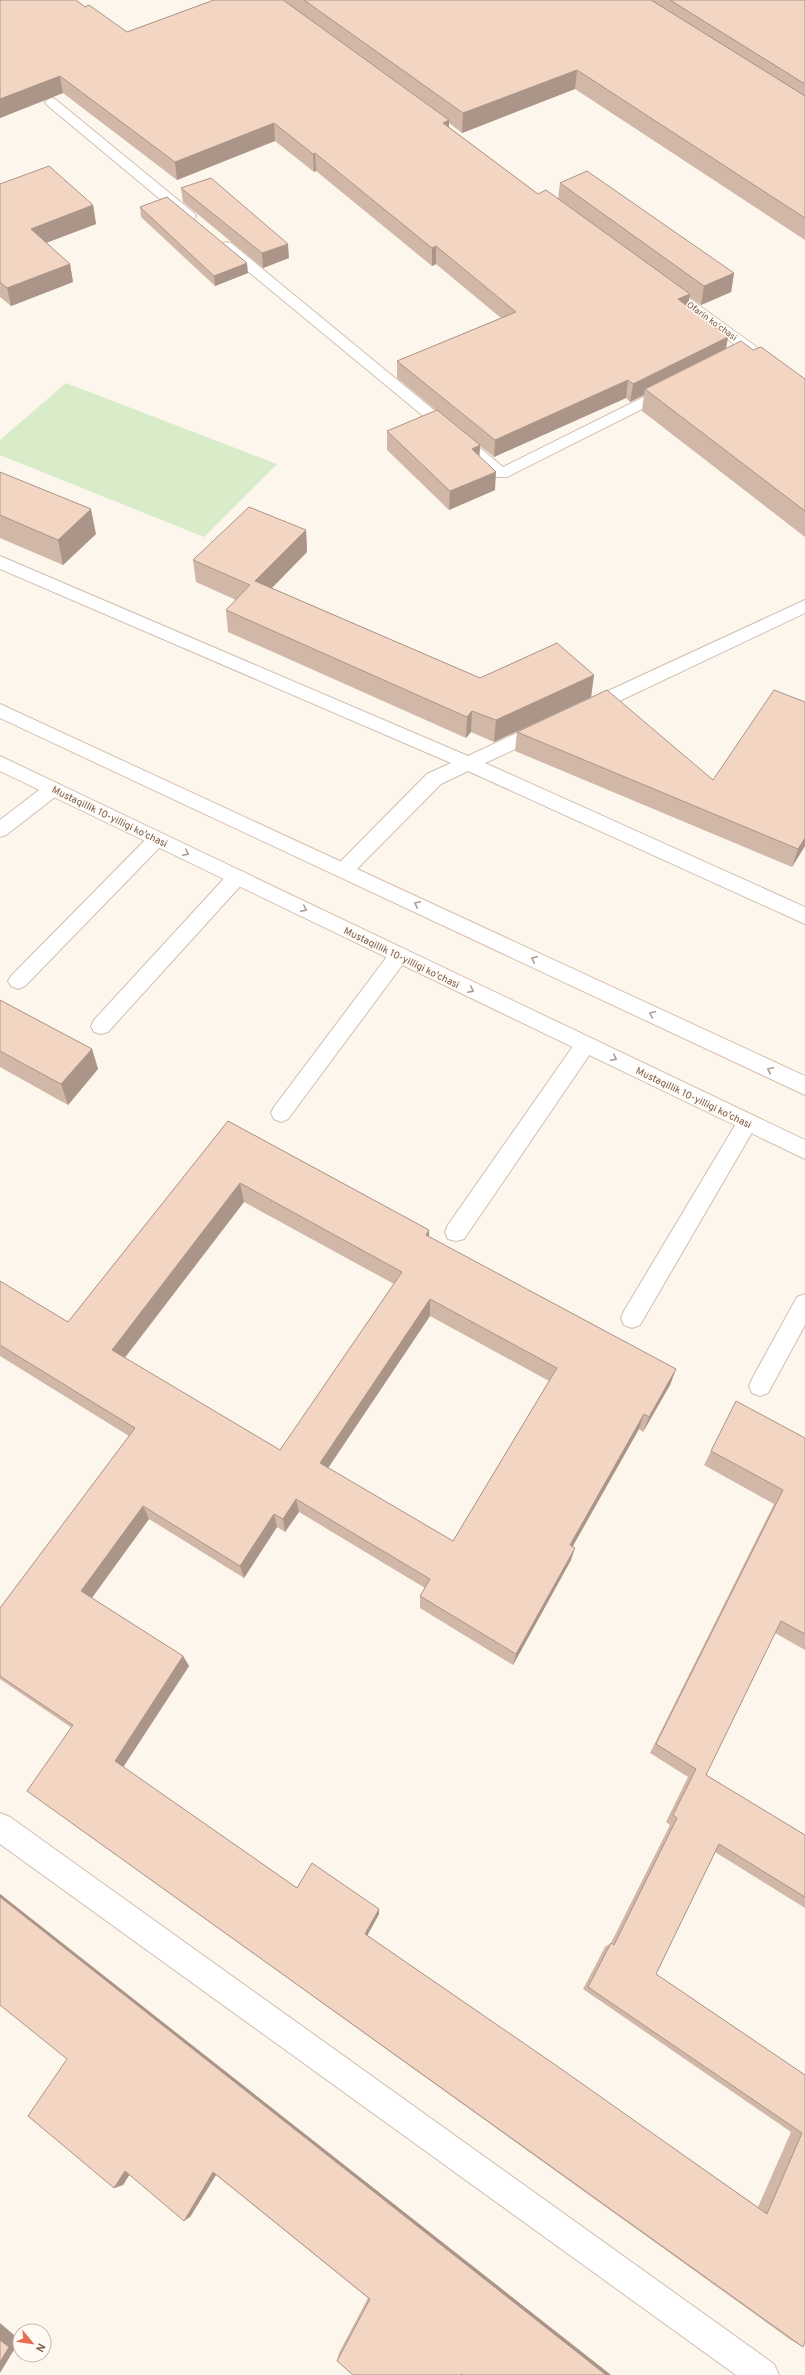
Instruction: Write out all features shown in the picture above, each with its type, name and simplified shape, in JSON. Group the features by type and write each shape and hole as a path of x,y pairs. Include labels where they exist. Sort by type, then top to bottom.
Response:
{"street":[{"name":"Ofarin koʻchasi","path":"654,279 805,389"},
{"path":"0,562 467,763 805,916"},
{"path":"344,870 434,779 805,606"},
{"path":"0,710 805,1086"},
{"name":"Mustaqillik 10-yilligi ko'chasi","path":"0,763 805,1150"},
{"path":"0,1828 763,2375"}],"lane":[{"path":"51,102 198,222"},
{"path":"216,238 502,474 679,384"},
{"path":"736,356 750,349"},
{"path":"0,830 52,789"},
{"path":"18,981 158,839"},
{"path":"101,1026 237,877"},
{"path":"281,1113 399,955"},
{"path":"456,1232 585,1045"},
{"path":"632,1318 747,1122"},
{"path":"760,1386 805,1304"}],"green space":[{"path":"66,383 277,464 204,537 0,455 0,440"}],"building":[{"path":"0,0 76,0 85,7 89,5 127,32 214,0 283,0 449,120 443,123 538,194 546,190 690,294 678,299 728,337 633,384 628,380 495,440 397,361 516,312 436,246 432,248 315,153 313,154 274,123 175,162 60,76 0,99"},
{"path":"304,0 651,0 805,96 805,218 577,70 463,113"},
{"path":"670,0 805,0 805,84"},
{"path":"49,166 93,205 31,229 70,264 7,288 0,282 0,184"},
{"path":"587,171 734,273 704,286 560,183"},
{"path":"211,178 288,244 262,253 181,188"},
{"path":"167,197 247,263 214,276 140,207"},
{"path":"741,341 753,350 761,347 805,379 805,511 645,389"},
{"path":"437,410 480,445 472,449 496,472 450,491 387,431"},
{"path":"0,472 91,509 58,540 0,515"},
{"path":"249,507 306,530 255,581 480,678 557,643 594,675 496,720 472,711 467,717 226,610 250,585 193,560"},
{"path":"607,690 713,780 774,690 805,702 805,838 798,849 517,732"},
{"path":"0,1000 92,1049 61,1084 0,1051"},
{"path":"228,1121 429,1230 426,1235 676,1369 649,1417 644,1414 570,1545 575,1548 516,1654 420,1596 430,1579 296,1499 283,1519 274,1514 240,1566 143,1506 81,1591 183,1656 115,1761 297,1888 312,1863 379,1909 365,1934 557,2066 767,2214 802,2133 588,1987 611,1943 614,1945 677,1818 673,1815 696,1769 656,1744 783,1490 711,1451 736,1401 805,1438 805,1634 781,1621 706,1775 805,1835 805,1897 719,1844 656,1974 805,2075 805,2342 803,2347 27,1791 73,1725 0,1676 0,1608 135,1428 0,1345 0,1281 68,1322","holes":["240,1183 402,1272 280,1450 112,1350","430,1299 557,1368 453,1541 320,1463"]},
{"path":"0,1897 606,2375 353,2375 337,2361 370,2299 213,2172 184,2221 125,2171 114,2188 28,2116 67,2059 0,2005"},
{"path":"0,2340 9,2347 0,2362"}]}
